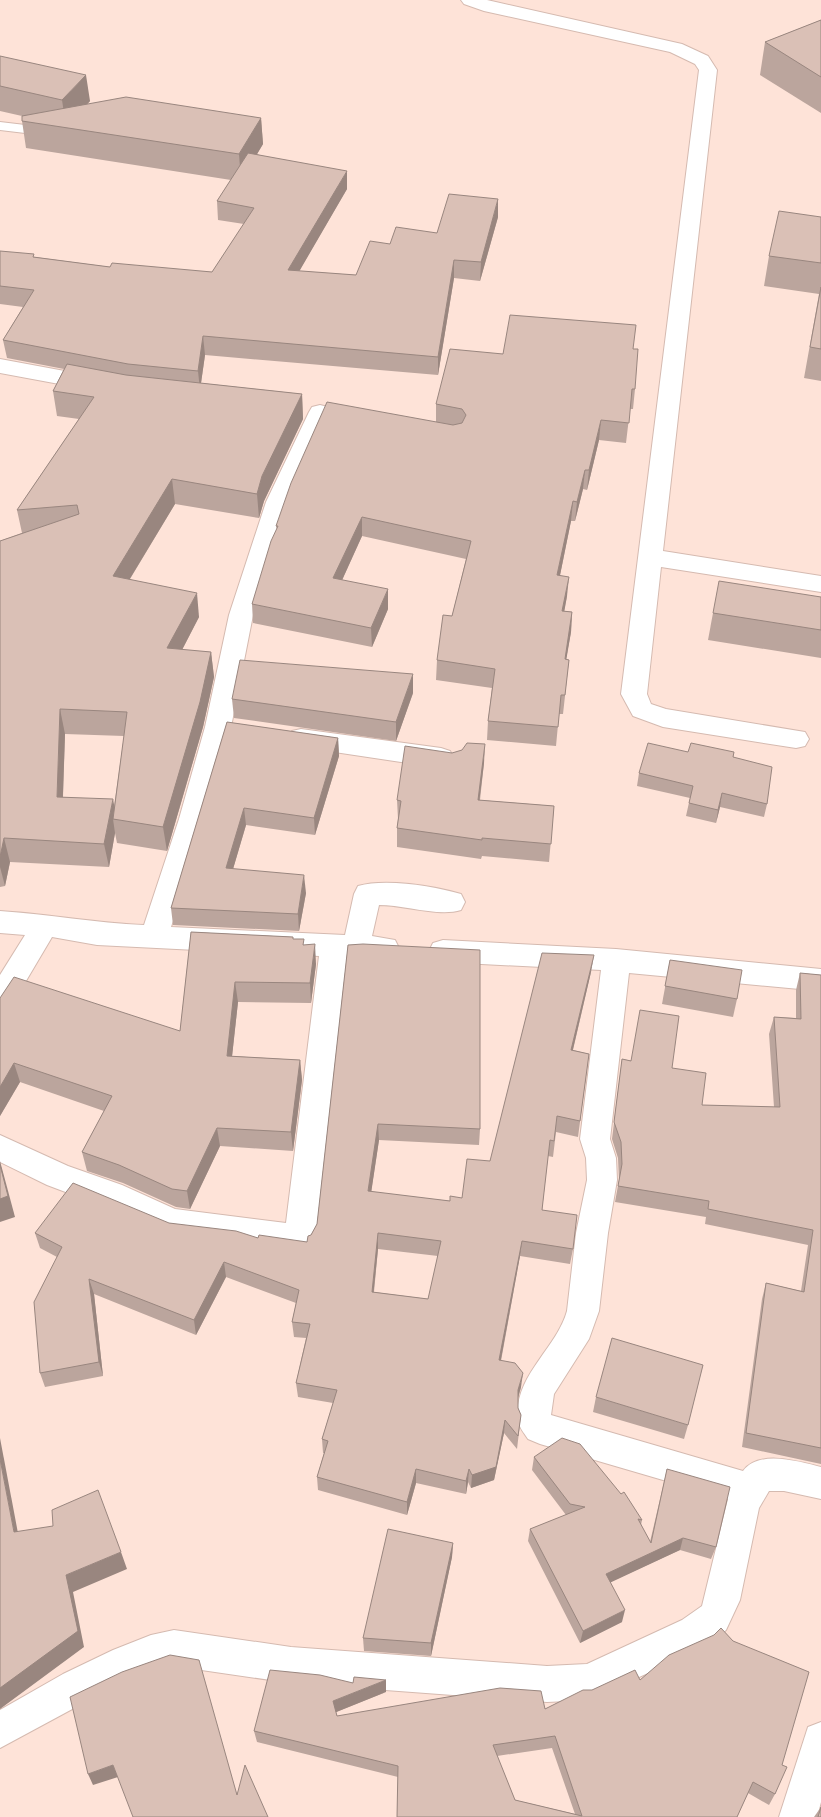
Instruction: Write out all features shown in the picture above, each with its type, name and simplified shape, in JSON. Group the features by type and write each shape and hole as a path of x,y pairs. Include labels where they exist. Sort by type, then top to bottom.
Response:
{"street":[{"path":"470,0 490,7 676,48 702,60 708,70 634,694 642,710 663,718 796,739"},
{"path":"0,366 121,389"},
{"path":"154,936 192,819 227,728 241,616 278,502 329,414 295,410"},
{"path":"651,557 821,584"},
{"path":"276,735 452,760"},
{"path":"0,1148 58,1176 172,1222 300,1239 345,946 368,894 397,894 451,902"},
{"path":"0,922 45,925 97,934 616,960 821,980"},
{"path":"0,1000 45,925"},
{"path":"616,960 595,1139 596,1148 601,1158 602,1180 592,1233 583,1311 578,1329 538,1390 534,1419 540,1428 750,1489"},
{"path":"0,1730 76,1687 126,1663 151,1653 174,1648 291,1665 547,1684 588,1682 694,1633 714,1618 722,1600 742,1506 758,1478 772,1474 821,1483"},
{"path":"798,1817 821,1740"}],"lane":[{"path":"0,126 42,130"}],"building":[{"path":"821,20 821,77 765,42"},
{"path":"0,56 86,75 62,100 0,86"},
{"path":"126,97 261,118 239,154 22,121 22,116"},
{"path":"248,153 347,171 288,270 356,275 370,241 390,244 396,227 437,233 449,194 498,199 481,262 454,260 438,357 203,336 198,371 128,364 3,340 34,290 0,286 0,251 34,254 33,257 110,267 112,263 212,272 254,208 217,201"},
{"path":"779,211 821,217 821,263 769,256"},
{"path":"821,287 821,349 810,347"},
{"path":"510,315 636,325 633,349 638,349 635,389 632,389 629,423 601,420 589,470 585,470 577,502 573,501 557,575 569,577 562,611 572,612 565,659 569,660 565,695 561,695 558,727 488,721 495,669 437,660 443,615 452,616 471,541 362,517 333,578 388,589 371,628 252,604 291,483 327,402 453,425 462,423 466,415 462,409 436,404 450,349 503,354"},
{"path":"67,364 126,375 302,394 262,476 257,494 172,479 113,576 197,593 167,648 211,652 200,702 163,827 113,819 127,712 60,709 57,797 113,799 104,844 4,838 0,857 0,541 79,514 77,505 17,510 94,397 53,391"},
{"path":"719,581 821,597 821,630 713,613"},
{"path":"240,660 413,674 396,722 232,699"},
{"path":"227,722 338,738 314,818 244,808 226,868 304,875 298,914 171,908"},
{"path":"467,743 485,744 478,800 554,806 551,844 482,838 482,840 397,828 401,801 397,800 405,746 452,753 462,750"},
{"path":"648,743 688,752 691,743 734,752 733,757 772,767 767,804 722,793 718,810 689,803 693,786 639,773"},
{"path":"191,932 293,937 293,939 304,939 303,945 315,944 310,983 235,982 227,1056 300,1060 291,1132 217,1128 187,1191 172,1189 119,1165 82,1152 112,1096 14,1063 0,1087 0,998 14,977 180,1031"},
{"path":"363,944 480,950 480,1129 378,1124 368,1191 450,1201 450,1196 462,1198 467,1159 490,1161 542,953 594,955 571,1050 589,1054 580,1121 557,1116 554,1141 550,1140 542,1210 577,1215 573,1249 522,1241 499,1360 515,1363 523,1373 518,1390 518,1408 521,1415 518,1436 505,1420 496,1467 472,1475 469,1469 466,1481 416,1469 407,1502 317,1477 328,1441 322,1439 337,1390 296,1383 310,1324 292,1322 299,1290 224,1262 194,1320 89,1279 99,1362 40,1373 34,1302 62,1247 35,1233 73,1183 169,1223 236,1231 258,1238 259,1235 307,1242 308,1236 311,1235 317,1224 348,945","holes":["378,1233 441,1241 428,1299 372,1292"]},
{"path":"670,960 742,970 737,999 665,986"},
{"path":"800,973 821,975 821,1448 746,1433 766,1283 804,1292 813,1230 708,1209 709,1201 618,1186 622,1164 621,1142 614,1122 622,1059 631,1061 640,1010 679,1016 672,1068 706,1073 702,1105 780,1107 774,1017 801,1019"},
{"path":"0,1165 8,1196 0,1199"},
{"path":"612,1338 703,1365 688,1425 596,1397"},
{"path":"562,1438 580,1444 621,1494 624,1492 642,1520 638,1519 651,1543 667,1469 730,1487 716,1547 683,1538 606,1574 625,1610 583,1631 530,1529 585,1507 570,1504 534,1457"},
{"path":"0,1459 14,1532 53,1526 52,1510 98,1490 121,1552 66,1575 78,1631 0,1688"},
{"path":"388,1529 453,1543 431,1643 363,1638"},
{"path":"721,1628 733,1641 809,1672 782,1765 787,1767 775,1794 753,1782 737,1817 397,1817 398,1766 254,1731 270,1670 320,1675 353,1683 354,1677 386,1680 333,1701 337,1716 500,1688 541,1691 545,1709 583,1690 592,1690 635,1670 640,1680 669,1655 714,1635","holes":["555,1736 582,1816 515,1800 493,1745"]},
{"path":"170,1655 199,1660 237,1795 245,1765 268,1817 133,1817 113,1765 88,1774 70,1697 122,1672"}]}
